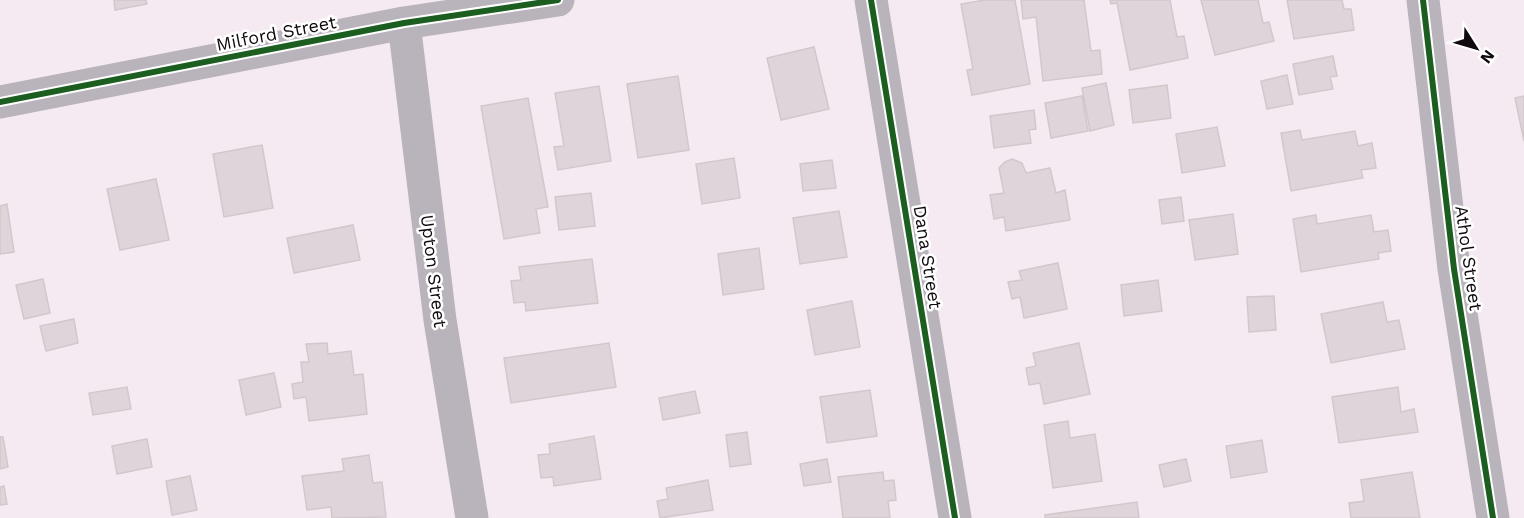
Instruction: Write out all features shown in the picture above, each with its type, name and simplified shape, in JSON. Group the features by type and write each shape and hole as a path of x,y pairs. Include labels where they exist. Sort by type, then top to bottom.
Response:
{"street":[{"name":"Milford Street","path":"0,102 404,23 558,0"},
{"name":"Dana Street","path":"871,0 955,518"},
{"name":"Athol Street","path":"1423,0 1454,269 1493,518"},
{"name":"Upton Street","path":"404,23 440,320 472,518"}],"building":[{"path":"114,0 146,0 147,4 115,10"},
{"path":"985,0 1015,0 1030,84 972,95 967,70 973,69 961,4"},
{"path":"1021,0 1084,0 1091,51 1100,50 1102,74 1043,81 1036,17 1023,19"},
{"path":"1110,0 1170,0 1177,37 1184,36 1188,58 1130,70 1117,3 1111,4"},
{"path":"1201,0 1258,0 1263,23 1269,22 1274,41 1215,55"},
{"path":"1287,0 1342,0 1344,9 1351,9 1354,30 1294,39"},
{"path":"814,47 829,109 781,120 767,58"},
{"path":"1333,56 1337,76 1330,77 1333,89 1299,95 1293,64"},
{"path":"1287,75 1293,104 1267,109 1261,81"},
{"path":"678,76 689,150 638,158 627,84"},
{"path":"1106,83 1114,125 1090,131 1082,88"},
{"path":"1167,85 1171,118 1133,123 1129,90"},
{"path":"599,86 611,161 558,170 554,147 564,146 555,93"},
{"path":"1082,96 1088,131 1051,138 1045,103"},
{"path":"1524,96 1524,141 1515,98"},
{"path":"528,98 548,207 536,209 540,233 504,239 481,106"},
{"path":"1034,110 1036,129 1029,130 1031,143 994,148 990,116"},
{"path":"1217,127 1225,166 1182,173 1176,134"},
{"path":"1300,130 1302,140 1355,131 1358,146 1372,143 1376,168 1361,170 1363,178 1291,191 1281,133"},
{"path":"262,145 273,208 224,217 213,154"},
{"path":"734,158 740,198 702,204 696,164"},
{"path":"1012,159 1022,163 1026,173 1050,168 1056,193 1065,190 1070,220 1006,231 1004,217 994,219 990,195 1004,193 999,168"},
{"path":"832,160 836,188 803,191 800,164"},
{"path":"156,179 169,240 120,250 107,189"},
{"path":"591,193 595,226 559,230 555,197"},
{"path":"1181,197 1184,221 1162,224 1159,200"},
{"path":"7,204 14,252 0,254 0,206"},
{"path":"839,211 847,257 800,264 793,218"},
{"path":"1233,214 1238,254 1195,260 1189,220"},
{"path":"1316,215 1317,224 1371,215 1374,232 1388,230 1391,251 1378,253 1379,259 1301,272 1293,219"},
{"path":"353,225 360,260 294,273 287,238"},
{"path":"759,248 764,289 723,295 718,254"},
{"path":"592,259 598,303 526,311 525,302 514,303 511,281 521,280 519,267"},
{"path":"1058,263 1067,309 1024,318 1020,297 1012,299 1008,282 1022,280 1019,271"},
{"path":"43,279 50,313 24,319 16,285"},
{"path":"1158,280 1162,311 1124,316 1121,285"},
{"path":"1274,296 1276,330 1249,332 1247,297"},
{"path":"852,301 860,347 815,355 807,310"},
{"path":"1383,302 1387,322 1399,320 1405,349 1331,363 1321,314"},
{"path":"74,319 78,343 46,351 40,326"},
{"path":"327,343 328,354 351,351 354,375 363,374 367,414 309,421 306,397 294,399 292,384 303,382 301,362 309,362 306,344"},
{"path":"609,343 616,387 511,403 504,358"},
{"path":"1079,343 1090,394 1044,404 1040,383 1029,385 1026,368 1036,366 1033,353"},
{"path":"274,373 281,407 246,415 239,380"},
{"path":"127,387 131,409 93,415 89,393"},
{"path":"1398,387 1401,412 1414,409 1418,432 1339,443 1332,397"},
{"path":"870,390 877,436 827,443 820,397"},
{"path":"695,391 700,413 663,420 659,398"},
{"path":"1068,421 1070,438 1095,434 1102,481 1053,488 1044,425"},
{"path":"747,432 751,464 730,467 726,435"},
{"path":"594,436 601,479 554,486 553,477 541,478 538,455 550,454 549,444"},
{"path":"0,437 3,437 8,467 0,469"},
{"path":"147,439 152,467 117,474 112,446"},
{"path":"1262,440 1267,472 1231,478 1226,446"},
{"path":"369,455 373,483 382,482 386,517 332,518 331,507 307,510 302,476 344,471 342,459"},
{"path":"827,459 831,482 804,486 800,464"},
{"path":"1186,459 1191,481 1164,487 1159,465"},
{"path":"883,472 884,481 894,480 896,500 888,501 890,518 843,518 838,477"},
{"path":"1412,472 1420,518 1351,518 1349,503 1364,501 1361,480"},
{"path":"190,476 197,510 172,515 166,481"},
{"path":"708,480 713,510 660,518 657,501 668,499 666,488"},
{"path":"4,486 7,504 0,505 0,487"},
{"path":"1137,502 1139,518 1045,518 1045,515"}],"cycle path":[{"path":"0,102 404,23 558,0"},
{"path":"871,0 955,518"},
{"path":"1423,0 1454,269 1493,518"}]}
